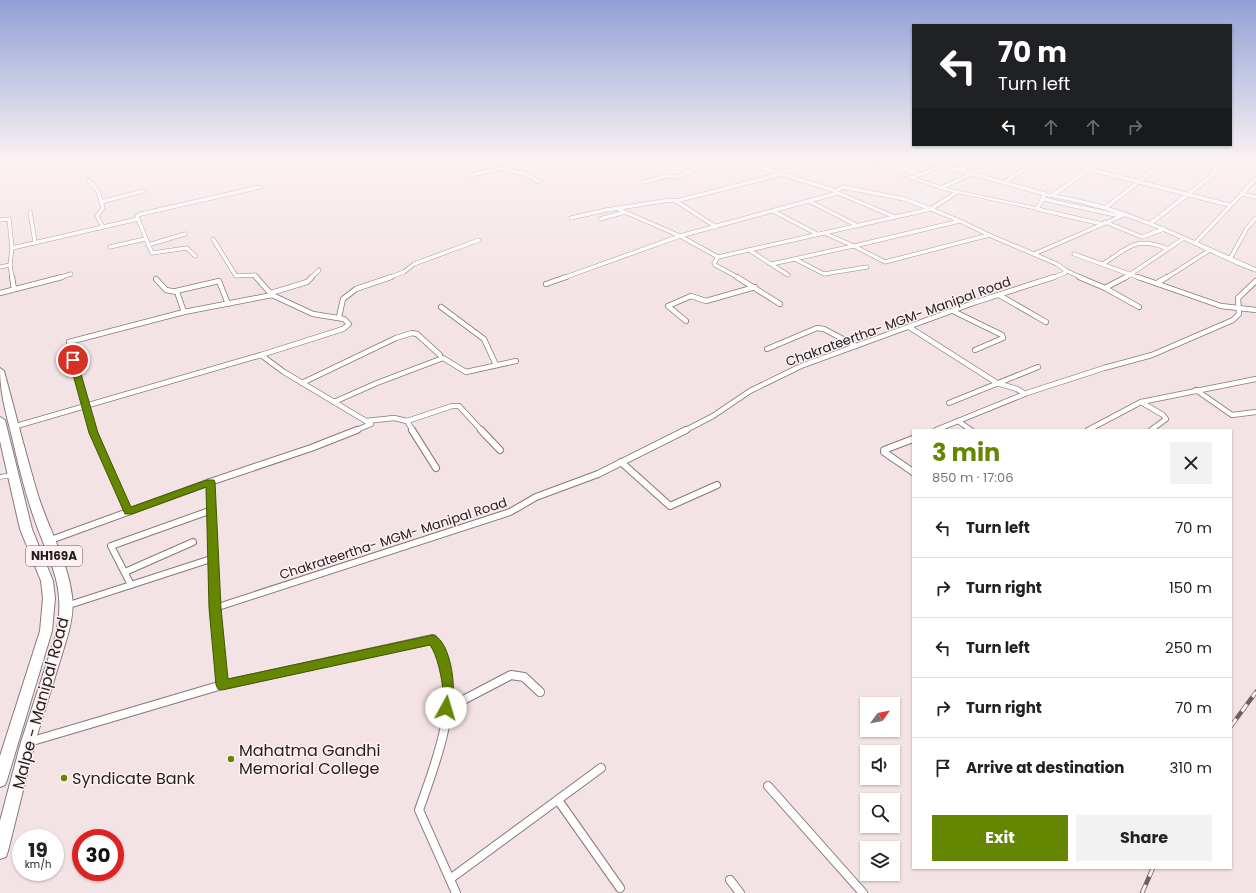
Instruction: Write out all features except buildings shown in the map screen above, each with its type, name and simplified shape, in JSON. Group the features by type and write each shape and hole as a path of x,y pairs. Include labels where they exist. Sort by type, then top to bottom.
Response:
{"highway":[{"name":"Malpe - Manipal Road","path":"0,371 13,427 42,524 62,575 66,591 65,623 28,742 0,851"},
{"name":"Malpe - Manipal Road","path":"0,420 6,476 47,581 49,614 41,649 0,780"},
{"path":"26,529 42,524"}],"street":[{"path":"101,202 103,208 97,216 103,227"},
{"path":"195,202 137,216 145,239 153,254 187,248 195,256"},
{"path":"571,218 606,210 660,202"},
{"path":"677,202 716,227"},
{"path":"546,284 595,265 680,236 807,202"},
{"path":"810,202 858,226"},
{"path":"859,202 895,217"},
{"path":"911,202 960,221 1057,264 1065,270 1105,288 1139,307"},
{"path":"618,209 680,236 718,257 931,209 942,202"},
{"path":"1000,202 1104,223 1142,237 1164,229"},
{"path":"1037,210 1041,202"},
{"path":"1066,202 1120,216"},
{"path":"1079,202 1126,214 1151,223 1256,270"},
{"path":"1105,208 1113,202"},
{"path":"1151,223 1180,202"},
{"path":"1216,202 1229,205"},
{"path":"1194,243 1233,202"},
{"path":"773,211 817,234"},
{"path":"30,212 35,242"},
{"path":"600,219 626,212"},
{"path":"1034,254 1126,214"},
{"path":"0,220 9,218 12,248 10,276 14,289"},
{"path":"1230,259 1247,228 1256,218"},
{"path":"12,248 138,219"},
{"path":"772,264 960,221"},
{"path":"824,233 885,262 902,259 989,235"},
{"path":"148,245 185,234"},
{"path":"1105,288 1184,238"},
{"path":"110,247 145,239"},
{"path":"13,427 261,355 349,326 346,320 339,317 328,317 313,314 271,294 255,275 236,276 213,239"},
{"path":"339,317 343,299 356,289 404,272 414,264 479,240"},
{"path":"1103,264 1126,249 1146,242 1166,248"},
{"path":"748,250 788,275"},
{"path":"1157,283 1210,250"},
{"path":"1074,254 1221,306 1256,310"},
{"path":"718,257 714,263 716,265 755,287 780,304"},
{"path":"795,259 824,274 867,267"},
{"path":"0,267 10,265"},
{"path":"128,512 94,433 69,342 184,312 271,294 307,282 319,270"},
{"name":"Chakrateertha- MGM- Manipal Road","path":"215,608 510,512 536,497 598,474 713,416 750,391 801,366 953,311 1065,273 1065,270"},
{"path":"0,293 71,274"},
{"path":"156,279 166,290 176,291 219,281 228,304"},
{"path":"939,429 1025,394 1104,368 1152,355 1237,318 1240,308 1238,298 1256,281"},
{"path":"686,321 669,307 669,305 691,296 706,301 755,287"},
{"path":"176,291 184,312"},
{"path":"999,295 1046,322"},
{"path":"440,307 484,339 496,365"},
{"path":"953,311 1002,335 1003,338 975,350"},
{"path":"909,327 997,384 1017,389 1025,394"},
{"path":"767,349 817,328 824,329 856,346"},
{"path":"302,382 396,338 412,333 417,334 440,356"},
{"path":"48,541 210,482 311,448 371,424 284,372 261,355"},
{"path":"334,402 377,383 443,358 448,358 463,372 516,361"},
{"path":"949,402 1038,367"},
{"path":"1090,429 1141,402 1196,390 1256,380"},
{"path":"1196,390 1232,415 1256,412"},
{"path":"1141,402 1163,415 1166,419 1152,429"},
{"path":"366,421 394,418 407,421 452,406 459,406 500,450"},
{"path":"407,421 436,468"},
{"path":"958,422 969,429"},
{"path":"912,439 884,450 884,452 912,471"},
{"path":"621,462 670,506 717,485"},
{"path":"210,482 215,608 222,685"},
{"path":"132,585 112,546 212,510"},
{"path":"124,572 193,542"},
{"path":"66,606 214,558"},
{"path":"28,742 222,685 433,639 441,650 449,693 438,750 419,810 456,893"},
{"path":"446,708 512,675 519,674 526,676 540,692"},
{"path":"450,879 602,768"},
{"path":"768,786 863,893"},
{"path":"558,800 620,888"},
{"path":"730,880 740,893"}],"railway":[{"path":"1232,725 1256,692"},
{"path":"1142,893 1153,869"}],"place":[{"name":"Mahatma Gandhi Memorial College","path":"231,759"},
{"name":"Syndicate Bank","path":"64,778"}],"route":[{"path":"73,360 94,433 128,512 210,482 215,608 222,685 433,639 441,650 449,693 446,708"}]}
